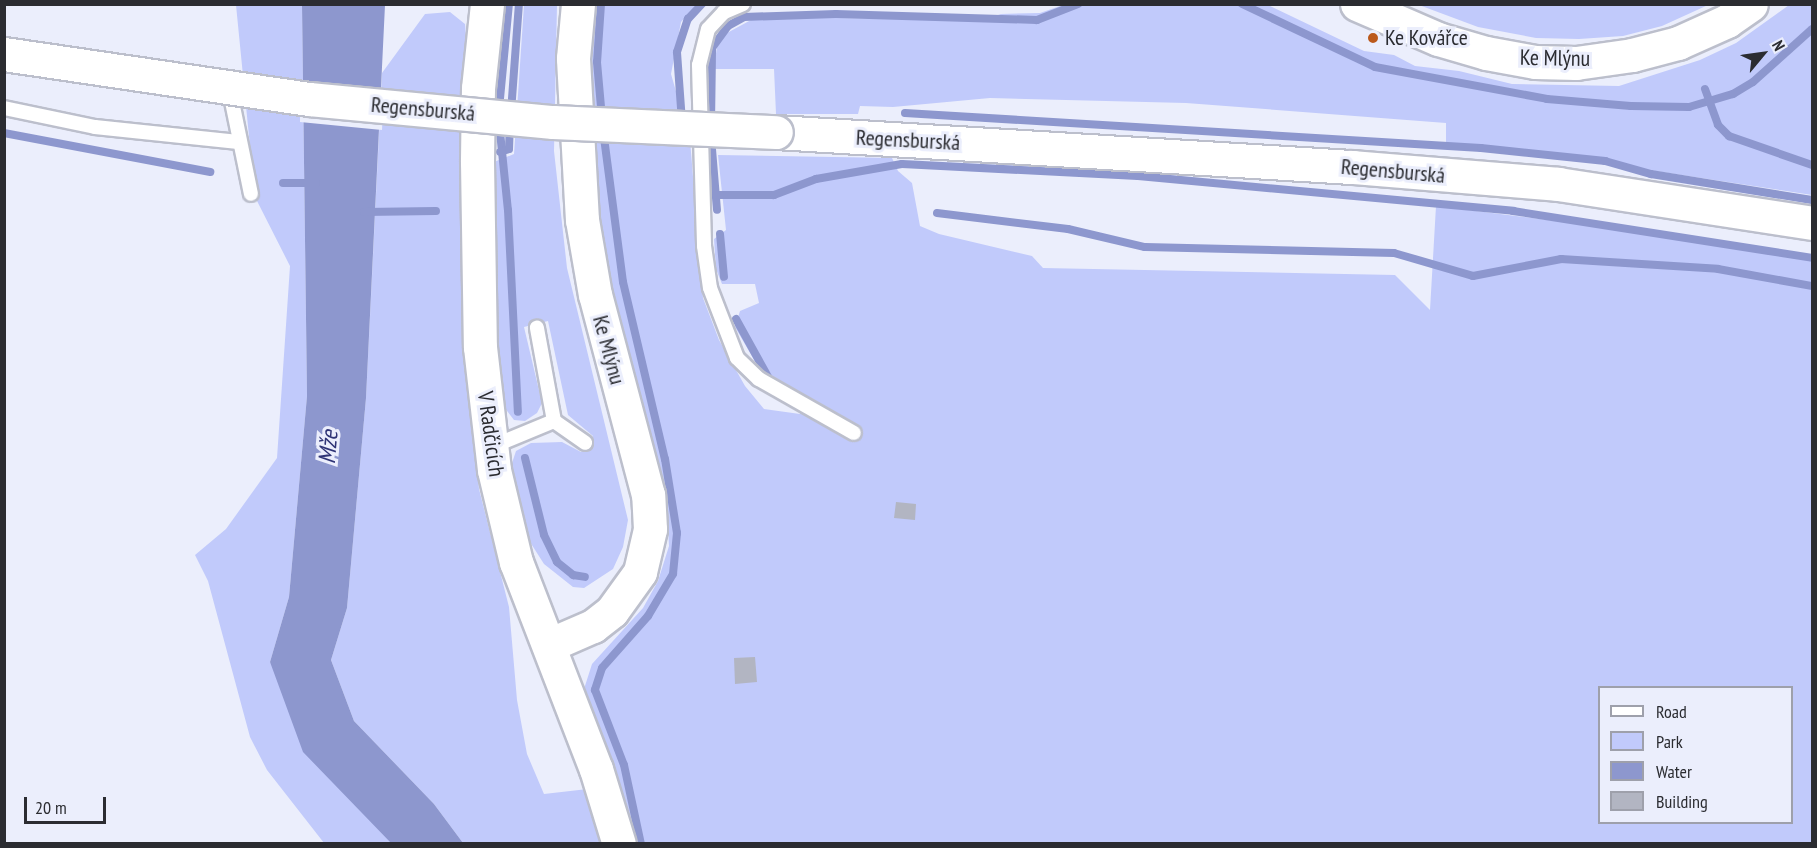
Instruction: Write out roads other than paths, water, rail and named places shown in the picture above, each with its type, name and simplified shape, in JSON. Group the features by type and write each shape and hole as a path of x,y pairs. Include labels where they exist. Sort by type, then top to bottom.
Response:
{"street":[{"name":"V Radčicích","path":"487,4 478,88 477,162 480,347 491,447 516,562 596,769 619,843"},
{"name":"Ke Mlýnu","path":"549,645 593,626 612,611 640,572 650,529 648,495 597,305 582,220 573,58 578,4"},
{"name":"Ke Mlýnu","path":"1357,4 1438,39 1486,53 1535,62 1576,63 1632,55 1678,43 1727,21 1751,4"},
{"name":"Regensburská","path":"4,54 309,99 553,122 776,132 1352,167 1547,183 1812,223"}],"lane":[{"path":"743,4 724,12 708,29 699,65 704,246 710,288 737,358 759,380 854,433"},
{"path":"227,79 238,142 251,194"},
{"path":"4,108 95,127 238,142"},
{"path":"537,328 554,421 585,443"},
{"path":"491,447 554,421"}],"water":[{"name":"Mže","path":"302,5 385,5 366,398 347,608 331,660 354,721 434,804 463,843 391,843 303,752 270,662 289,597 307,396"}],"waterway":[{"path":"499,109 509,4"},
{"path":"511,112 519,4"},
{"path":"601,4 597,62 602,118"},
{"path":"682,122 677,52 688,19 702,4"},
{"path":"711,124 712,48 728,26 744,17 836,14 1037,20 1078,4"},
{"path":"1242,4 1375,67 1547,99 1631,106 1689,107 1733,94 1753,82 1812,29"},
{"path":"1705,89 1718,125 1729,136 1812,165"},
{"path":"905,113 1481,148 1605,161 1651,174 1812,200"},
{"path":"499,122 508,210 518,412"},
{"path":"500,152 509,149 510,125"},
{"path":"603,130 623,282 665,459 677,533 673,574 648,616 602,668 595,690 624,765 641,844"},
{"path":"4,133 210,172"},
{"path":"711,137 717,210"},
{"path":"716,195 774,195 816,179 902,164 1138,176 1513,211 1812,258"},
{"path":"283,183 316,183"},
{"path":"364,212 436,211"},
{"path":"937,213 1068,229 1145,247 1394,253 1473,276 1561,259 1718,269 1812,286"},
{"path":"720,234 724,277"},
{"path":"736,319 772,384"},
{"path":"525,458 544,535 557,562 573,575 585,577"}],"place":[{"name":"Ke Kovářce","path":"1373,38"}]}
